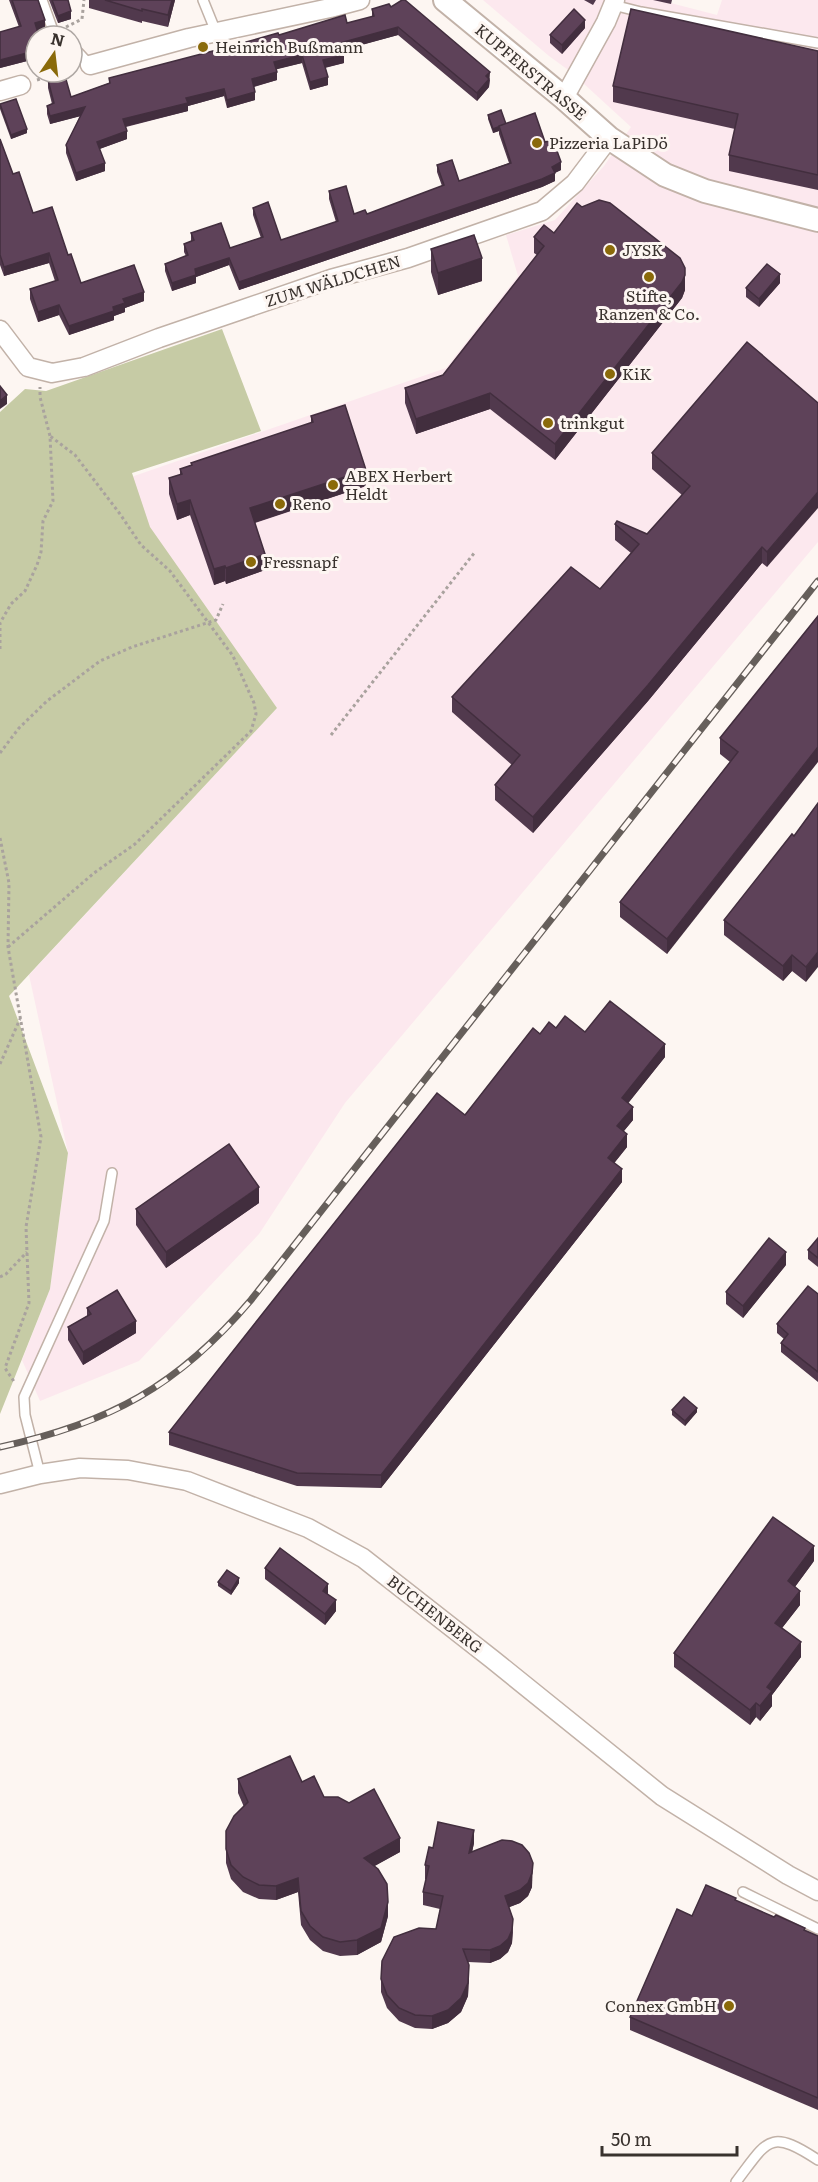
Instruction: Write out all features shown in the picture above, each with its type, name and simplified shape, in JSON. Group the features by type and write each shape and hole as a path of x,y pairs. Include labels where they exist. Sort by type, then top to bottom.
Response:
{"street":[{"path":"90,65 216,32 360,0"},
{"name":"KUPFERSTRASSE","path":"445,0 609,138 665,175 687,184 818,220"},
{"path":"564,98 614,2"},
{"path":"0,91 21,85"},
{"name":"ZUM WÄLDCHEN","path":"34,369 52,373 84,367 159,338 332,279 408,258 542,211 575,183 609,138"},
{"path":"0,330 34,369"},
{"name":"BUCHENBERG","path":"0,1484 40,1474 80,1468 128,1470 188,1481 308,1528 363,1558 662,1796 788,1875 818,1891"}],"lane":[{"path":"42,0 50,24"},
{"path":"202,0 216,32"},
{"path":"614,2 641,12 818,43"},
{"path":"84,58 90,65"},
{"path":"40,1474 25,1415 24,1397 104,1221 112,1173"},
{"path":"742,1892 818,1929"},
{"path":"736,2182 763,2146 778,2141 794,2145 818,2160"}],"path":[{"path":"73,24 82,19 84,0"},
{"path":"0,649 0,623 11,604 25,591 37,565 41,552 43,521 53,501 50,436 34,369"},
{"path":"8,947 94,873 135,844 251,731 255,714 250,693 233,656 189,595 170,571 141,545 75,454 50,436"},
{"path":"331,735 475,552"},
{"path":"0,753 19,728 47,700 100,661 132,647 216,620 223,604"},
{"path":"0,838 9,883 8,947 41,1137 26,1227 29,1304 4,1368 24,1397"},
{"path":"0,1064 21,1018"},
{"path":"0,1277 6,1274 27,1252"}],"shaded area":[{"path":"483,0 659,0 717,15 722,0 818,0 818,542 345,1103 259,1234 139,1361 40,1401 22,1360 50,1289 68,1153 29,975 277,708 111,484 446,368 518,276 506,235 555,220 604,166 631,127 571,72"}],"green space":[{"path":"222,329 261,431 132,473 150,527 277,708 9,996 68,1153 50,1289 0,1414 0,412 25,389 46,391"}],"building":[{"path":"12,0 38,0 45,20 35,24 24,24 24,54 0,60 0,32 21,26"},
{"path":"52,0 68,0 71,11 58,16"},
{"path":"105,0 172,0 168,15 142,9 142,11"},
{"path":"405,0 490,72 486,76 489,79 477,93 398,27 340,43 344,55 323,60 328,77 310,82 302,55 274,62 277,72 252,79 255,92 227,100 224,89 186,98 188,103 123,119 127,131 97,142 105,163 76,173 66,145 85,107 50,116 47,106 54,103 49,84 67,84 71,97 110,83 109,78 213,51 214,55 230,52 247,47 246,42 278,33 279,35 345,15 347,23 374,16 372,9 389,4 391,7"},
{"path":"574,9 585,20 562,45 550,35"},
{"path":"631,9 818,51 818,175 729,155 738,114 613,86"},
{"path":"16,99 27,129 11,135 0,104"},
{"path":"501,110 506,124 493,129 488,115"},
{"path":"535,113 545,142 553,140 561,162 552,167 555,173 239,282 229,258 195,269 196,275 172,283 165,264 188,255 184,244 194,240 191,233 221,223 230,248 263,237 253,208 268,202 281,240 338,221 329,191 346,186 354,214 365,210 367,214 444,185 437,165 452,160 459,181 511,163 499,126"},
{"path":"0,139 13,174 19,172 33,213 52,207 68,255 71,254 81,283 134,265 144,292 123,299 125,303 113,307 114,311 69,326 59,305 38,312 30,289 58,280 49,253 4,267 0,255"},
{"path":"599,200 610,203 680,258 685,268 685,275 682,282 555,444 490,393 416,419 405,388 443,375 544,246 534,237 544,225 554,233 577,203 582,207"},
{"path":"474,235 482,258 438,273 431,249"},
{"path":"767,264 780,274 759,299 746,288"},
{"path":"747,342 818,403 818,492 767,552 762,547 648,685 533,817 495,785 520,755 452,697 571,567 600,589 639,544 615,524 617,521 647,534 690,486 652,453"},
{"path":"0,386 7,395 0,401"},
{"path":"345,405 366,470 250,508 265,554 226,568 225,566 214,569 190,500 177,504 169,478 182,474 180,469 192,465 191,463 313,422 311,416"},
{"path":"818,616 818,747 667,939 620,902 738,752 720,738"},
{"path":"818,803 818,952 806,967 792,955 783,966 724,920 792,834 794,836"},
{"path":"610,1001 665,1044 622,1098 633,1107 617,1126 627,1134 608,1158 622,1169 381,1475 297,1473 169,1432 437,1093 465,1115 533,1028 540,1034 549,1022 556,1028 565,1016 585,1032"},
{"path":"229,1144 259,1187 166,1252 136,1209"},
{"path":"769,1238 786,1252 743,1306 726,1292"},
{"path":"818,1238 818,1258 808,1250"},
{"path":"808,1286 818,1294 818,1372 781,1343 788,1334 777,1324"},
{"path":"117,1290 136,1321 83,1352 68,1327 91,1314 87,1308"},
{"path":"684,1397 697,1408 685,1421 672,1410"},
{"path":"773,1517 814,1546 788,1581 800,1591 775,1623 801,1642 767,1687 772,1691 760,1706 756,1703 750,1710 674,1653"},
{"path":"280,1548 328,1584 323,1591 336,1600 325,1614 265,1568"},
{"path":"227,1570 239,1578 231,1591 218,1582"},
{"path":"290,1756 302,1782 314,1776 324,1797 338,1797 349,1803 374,1789 400,1838 364,1858 378,1869 387,1884 388,1902 381,1928 357,1940 340,1942 323,1937 310,1926 301,1911 298,1878 276,1886 259,1885 243,1877 231,1865 226,1849 226,1831 234,1816 248,1802 238,1779"},
{"path":"438,1822 474,1830 469,1853 502,1840 522,1845 529,1853 533,1863 532,1873 528,1883 520,1890 505,1896 513,1919 508,1939 500,1946 490,1950 463,1949 469,1965 468,1983 461,1998 448,2010 432,2016 415,2015 399,2008 387,1995 381,1979 382,1961 394,1937 419,1928 436,1929 443,1896 423,1892 429,1866 425,1865 429,1847 433,1848"},
{"name":"Connex GmbH","path":"706,1885 774,1917 776,1915 805,1928 804,1930 818,1936 818,2098 630,2017 677,1909 692,1916"}],"railway":[{"path":"0,1447 75,1426 109,1413 169,1378 224,1330 251,1300 818,581"}],"place":[{"name":"Heinrich Bußmann","path":"203,47"},
{"name":"Pizzeria LaPiDö","path":"537,143"},
{"name":"JYSK","path":"610,250"},
{"name":"Stifte, Ranzen & Co.","path":"649,277"},
{"name":"KiK","path":"610,374"},
{"name":"trinkgut","path":"548,423"},
{"name":"ABEX Herbert Heldt","path":"333,485"},
{"name":"Reno","path":"280,504"},
{"name":"Fressnapf","path":"251,562"},
{"name":"Connex GmbH","path":"729,2006"}]}
